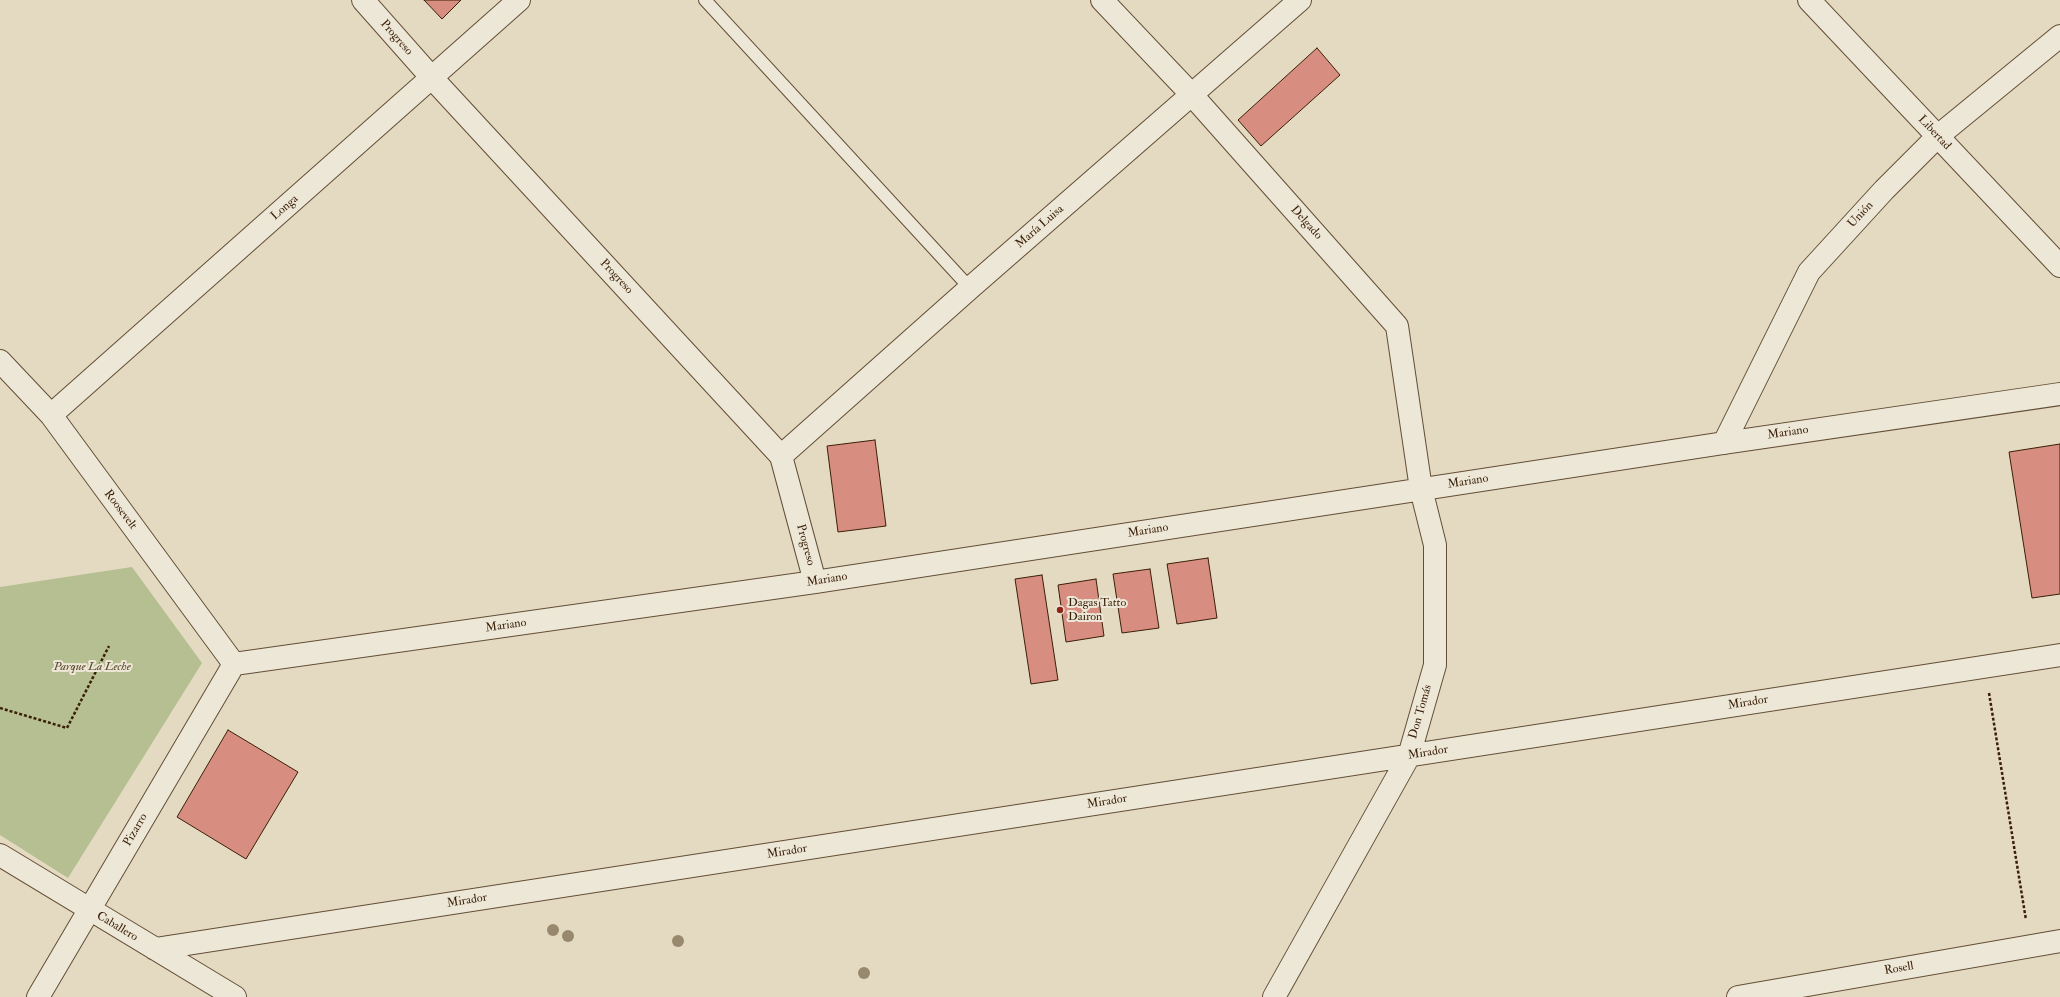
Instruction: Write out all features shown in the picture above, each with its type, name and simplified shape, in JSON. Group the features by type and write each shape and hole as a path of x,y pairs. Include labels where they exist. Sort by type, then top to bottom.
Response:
{"street":[{"name":"Progreso","path":"363,0 432,78 781,456 815,582"},
{"name":"Longa","path":"51,415 519,0"},
{"name":"Delgado","path":"1102,0 1192,95 1397,326 1421,490"},
{"name":"María Luisa","path":"781,456 970,288 1300,0"},
{"name":"Libertad","path":"1809,0 2060,266"},
{"name":"Unión","path":"1724,443 1809,272 1884,190 1938,136 2060,36"},
{"name":"Roosevelt","path":"0,361 51,415 234,664"},
{"name":"Mariano","path":"234,664 815,582 1724,443 2060,394"},
{"name":"Don Tomás","path":"1274,997 1408,756 1435,665 1435,545 1421,490"},
{"name":"Mirador","path":"155,949 2060,655"},
{"name":"Pizarro","path":"38,997 234,664"},
{"name":"Caballero","path":"0,855 235,997"},
{"name":"Rosell","path":"1738,997 2060,940"}],"lane":[{"path":"705,0 970,288"}],"path":[{"path":"0,708 66,728 109,646"},
{"path":"1985,666 2030,946"}],"green space":[{"name":"Parque La Leche","path":"132,567 202,663 68,878 0,835 0,587"}],"building":[{"path":"424,0 461,0 442,19"},
{"path":"1317,48 1340,75 1261,146 1238,120"},
{"path":"875,440 886,526 838,532 827,446"},
{"path":"2060,444 2060,594 2032,598 2009,452"},
{"path":"1208,558 1217,618 1177,624 1167,564"},
{"path":"1150,569 1159,628 1122,633 1113,574"},
{"path":"1042,575 1058,680 1031,684 1015,579"},
{"path":"1096,579 1104,636 1066,642 1058,585"},
{"path":"228,730 298,772 246,859 177,817"}],"place":[{"name":"Dagas Tatto Dairon","path":"1060,610"}]}
